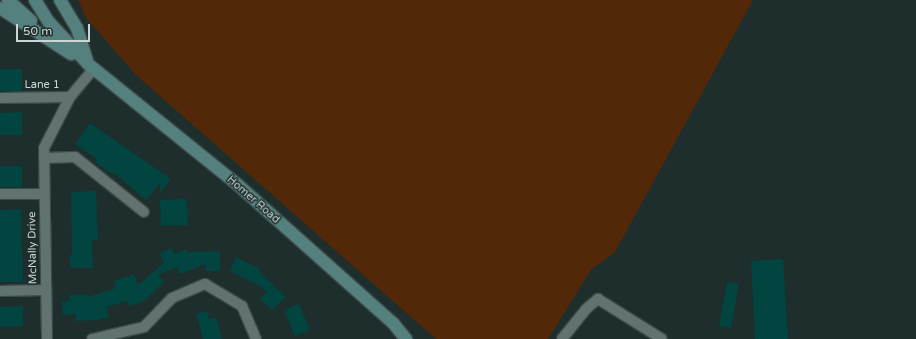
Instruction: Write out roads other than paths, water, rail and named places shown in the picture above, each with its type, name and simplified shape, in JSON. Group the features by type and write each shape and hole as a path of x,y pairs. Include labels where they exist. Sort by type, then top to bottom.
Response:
{"street":[{"name":"Homer Road","path":"8,0 59,45"},
{"name":"Homer Road","path":"35,0 49,22 91,66"},
{"path":"60,0 77,28 91,66"},
{"name":"Homer Road","path":"0,8 91,66 238,186 393,323 406,339"},
{"name":"Lane 1","path":"0,98 70,97 91,66"},
{"name":"McNally Drive","path":"47,339 45,290 44,148 70,97"},
{"path":"44,158 75,157 144,212"},
{"path":"0,194 44,194"},
{"path":"92,339 144,327 172,298 204,284 242,306 256,339"},
{"path":"0,291 45,290"},
{"path":"562,339 586,308 598,300 662,339"}]}
